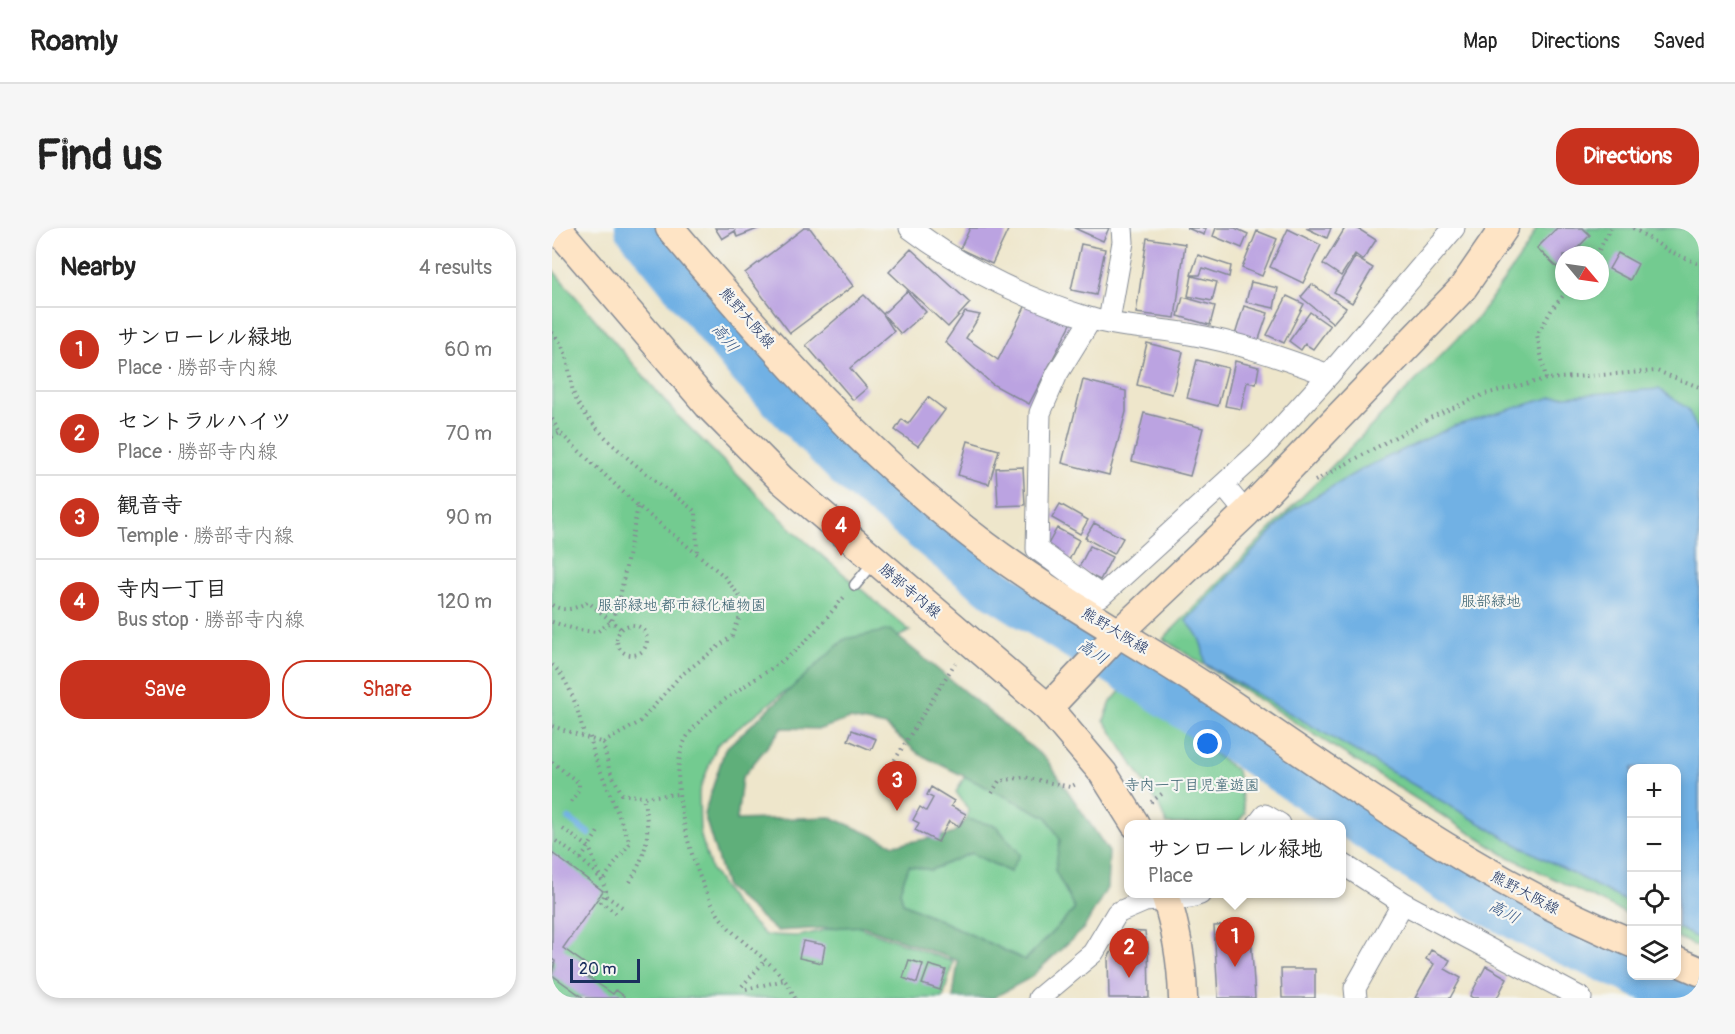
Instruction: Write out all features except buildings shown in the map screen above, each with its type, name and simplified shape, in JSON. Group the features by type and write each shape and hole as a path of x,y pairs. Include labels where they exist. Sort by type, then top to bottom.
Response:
{"street":[{"name":"勝部寺内線","path":"557,228 708,405 782,480 874,562 1048,708 1103,773 1143,814"},
{"name":"熊野大阪線","path":"670,228 756,331 804,383 902,477 985,545 1096,621 1225,700 1399,819 1467,862 1578,921 1627,941"},
{"path":"910,228 958,262 1014,290 1100,320 1201,336 1274,355 1329,375"},
{"path":"1122,228 1124,242 1100,320 1057,374 1040,413 1037,549 1101,596 1261,450 1329,375 1454,228"},
{"path":"1048,708 1119,633 1245,513 1462,289 1504,228"},
{"path":"1223,485 1245,513"},
{"path":"1262,820 1265,815 1272,820"},
{"path":"1346,866 1403,903 1577,997"},
{"path":"1039,998 1093,953 1117,913 1145,900 1156,898"},
{"path":"1166,898 1180,960 1183,998"},
{"path":"1356,998 1355,988 1403,903"},
{"path":"1681,963 1699,971"}],"lane":[{"path":"855,585 874,562"}],"path":[{"path":"1601,246 1611,228"},
{"path":"1633,228 1670,251 1699,264"},
{"path":"1546,379 1537,335 1560,300"},
{"path":"552,332 563,344 571,369 570,388 582,411 610,442 696,512 697,554"},
{"path":"1309,484 1432,417 1485,394 1546,379 1657,371 1699,387"},
{"path":"552,419 560,434 638,506 724,576 740,597 740,617 732,636 680,676 640,722 603,742"},
{"path":"552,437 560,434"},
{"path":"552,621 578,630 597,632 612,621 620,597 638,506"},
{"path":"795,998 786,980 721,920 708,898 692,857 678,794 679,759 687,736 705,715 796,650 855,585"},
{"path":"552,605 559,609 575,609 588,602 621,629"},
{"path":"629,625 638,626 645,632 647,641 643,650 635,654 626,653 619,647 617,638 621,629 629,625"},
{"path":"552,665 559,671 580,717 584,735"},
{"path":"898,800 885,788 886,774 953,667"},
{"path":"552,726 590,736 603,742"},
{"path":"590,736 594,755 630,843 603,880"},
{"path":"603,742 609,769 622,794 643,797 678,794"},
{"path":"552,762 579,783 579,789 569,805"},
{"path":"992,793 999,781 1024,777 1070,787 1083,781"},
{"path":"1143,814 1162,793"},
{"path":"630,882 644,858 648,837 643,797"},
{"path":"562,830 589,847 603,880 606,896 622,907"},
{"path":"581,859 599,830"},
{"path":"556,841 581,859 603,880"},
{"path":"606,896 601,902 617,914"},
{"path":"766,960 744,988 786,980"}],"green space":[{"name":"服部緑地","path":"1537,228 1699,228 1699,948 1681,939 1681,764 1627,764 1627,914 1505,855 1163,639 1478,317 1526,249"},
{"name":"服部緑地 都市緑化植物園","path":"552,269 678,416 798,535 910,631 783,693 717,745 699,792 700,833 711,869 734,904 765,935 799,936 851,924 953,962 943,998 552,998"},
{"path":"890,630 1047,760 1109,852 1107,888 1084,928 1030,978 993,998 953,998 958,961 863,926 776,931 726,887 704,814 725,749 845,639","holes":["850,719 886,726 919,754 1047,817 1060,840 1055,870 1075,909 1025,960 903,903 900,890 909,866 931,870 971,853 1010,872 1020,854 996,826 967,819 952,834 894,845 831,817 737,820 742,778 782,728 820,729"]},
{"name":"寺内一丁目児童遊園","path":"1121,690 1145,702 1237,771 1245,813 1240,820 1165,820 1158,804 1104,720 1111,702"},
{"path":"965,776 1047,817 1061,840 1055,870 1075,909 1025,960 903,903 900,890 909,866 931,870 971,853 1010,872 996,826 967,819 968,809 956,792"}],"water":[{"name":"服部緑地","path":"1659,389 1688,409 1699,434 1699,939 1681,929 1681,764 1627,764 1627,902 1516,844 1205,664 1200,641 1186,621 1294,509 1362,469 1454,426 1552,397"}],"waterway":[{"name":"高川","path":"636,228 745,363 849,470 991,586 1160,692 1447,882 1552,938 1627,971"},
{"path":"569,819 589,834"},
{"name":"高川","path":"1646,980 1688,998"}],"place":[{"name":"寺内一丁目","path":"841,556"},
{"name":"観音寺","path":"897,811"},
{"name":"サンローレル緑地","path":"1235,967"},
{"name":"セントラルハイツ","path":"1129,978"}]}
